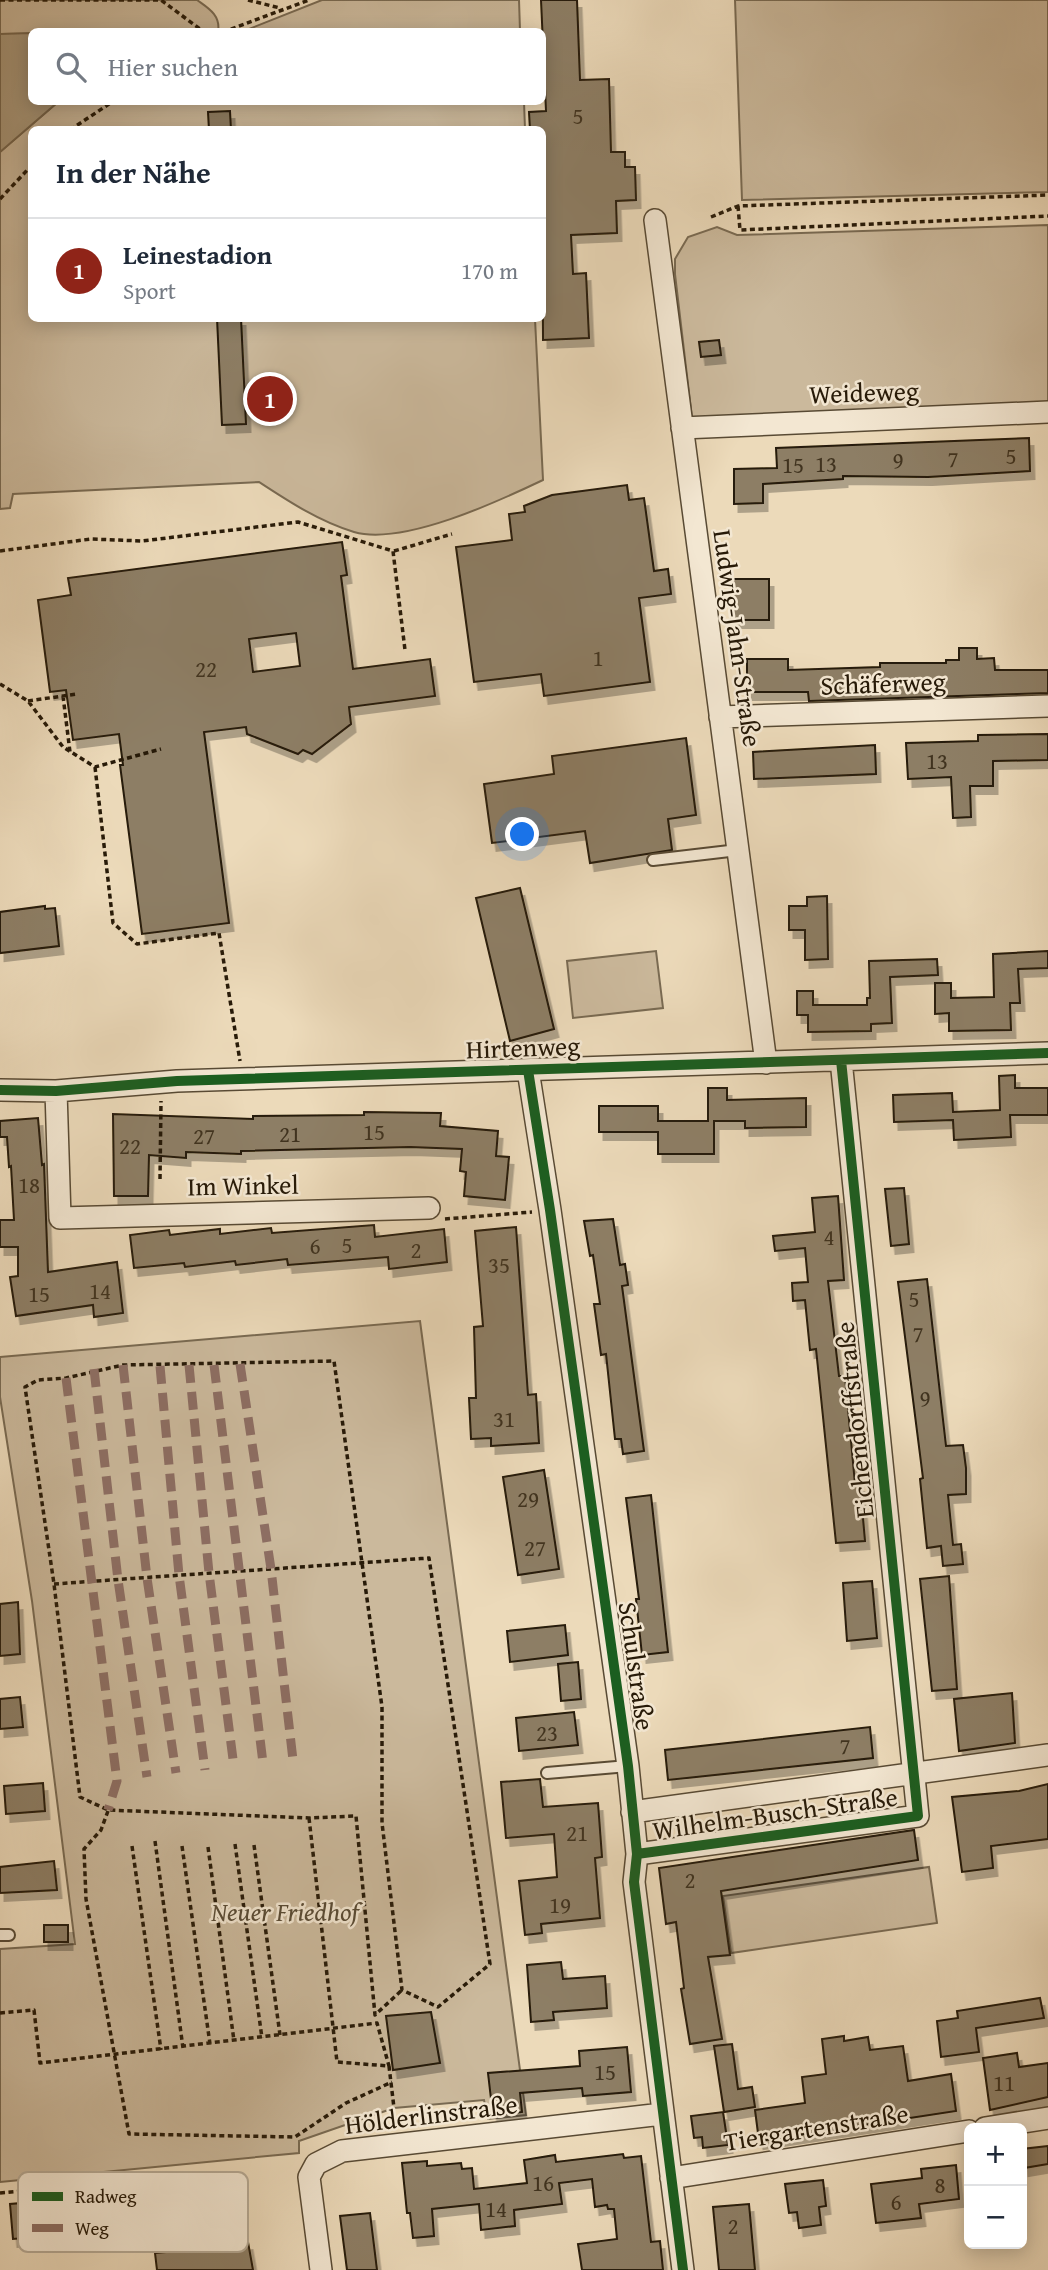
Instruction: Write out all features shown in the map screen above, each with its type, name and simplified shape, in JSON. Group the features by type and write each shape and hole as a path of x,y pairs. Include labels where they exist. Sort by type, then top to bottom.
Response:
{"street":[{"name":"Ludwig-Jahn-Straße","path":"654,220 766,1063"},
{"name":"Weideweg","path":"682,428 1048,412"},
{"name":"Schäferweg","path":"720,717 1048,706"},
{"name":"Hirtenweg","path":"0,1090 56,1091 243,1079 1048,1053"},
{"name":"Eichendorffstraße","path":"841,1060 913,1775"},
{"name":"Schulstraße","path":"528,1070 628,1766 637,1854 634,1882 683,2270"},
{"name":"Im Winkel","path":"56,1091 60,1218 429,1208"},
{"name":"Wilhelm-Busch-Straße","path":"632,1812 1048,1755"},
{"name":"Wilhelm-Busch-Straße","path":"637,1854 918,1816 913,1775"},
{"name":"Hölderlinstraße","path":"321,2270 309,2177 316,2164 342,2151 662,2114"},
{"path":"1016,2123 1048,2118"},
{"name":"Tiergartenstraße","path":"671,2178 964,2132"}],"lane":[{"path":"653,860 738,850"},
{"path":"547,1773 628,1766"}],"path":[{"path":"248,0 282,9"},
{"path":"233,28 309,0"},
{"path":"0,1 161,1 198,28"},
{"path":"76,126 108,105"},
{"path":"0,199 28,169"},
{"path":"711,217 738,206 1048,195"},
{"path":"738,206 740,230 1048,216"},
{"path":"0,551 91,539 142,541 298,522 393,551 452,534"},
{"path":"393,551 405,650"},
{"path":"0,684 28,701 70,752 95,767 160,749"},
{"path":"28,701 77,694"},
{"path":"63,696 70,752"},
{"path":"95,767 113,923 137,944 219,933 243,1079"},
{"path":"160,1179 161,1084"},
{"path":"429,1208 444,1219 550,1210"},
{"path":"394,2108 389,2066 377,2023 356,1816 309,1818 108,1811 80,1797 54,1584 25,1387 38,1380 66,1378 122,1365 334,1361 382,1707 382,1823 402,1990"},
{"path":"54,1584 429,1558 490,1964 438,2007 402,1990"},
{"path":"108,1811 101,1830 84,1849 86,1899 129,2134 295,2137 346,2103 392,2082"},
{"path":"309,1818 337,2062 389,2066"},
{"path":"155,1841 183,2048"},
{"path":"235,1844 262,2038"},
{"path":"254,1845 280,2035"},
{"path":"132,1846 161,2050"},
{"path":"182,1846 210,2044"},
{"path":"208,1847 234,2041"},
{"path":"376,2015 402,1990"},
{"path":"0,2013 34,2010 40,2063 377,2023"},
{"path":"0,2193 18,2191"}],"green space":[{"path":"0,0 197,0 209,9 218,21 218,28 28,28 28,34 0,34"},
{"path":"322,0 519,0 520,28 252,28"},
{"path":"735,0 1048,0 1048,192 742,200"},
{"path":"55,105 524,105 525,126 30,126"},
{"path":"28,128 28,322 535,322 543,480 450,519 398,533 374,535 354,532 329,523 259,482 13,494 10,508 0,509 0,152"},
{"path":"1048,225 1048,406 692,418 675,274 675,259 688,237 717,227 737,235"},
{"path":"656,951 663,1008 573,1018 567,961"},
{"name":"Neuer Friedhof","path":"420,1321 526,2115 488,2119 484,2100 394,2108 299,2141 299,2153 103,2172 18,2172 18,2180 0,2182 0,1949 75,1944 32,1601 0,1397 0,1357"},
{"path":"929,1867 937,1923 731,1953 723,1896"}],"shaded area":[{"path":"28,33 28,105 55,105 0,152 0,34"}],"building":[{"path":"541,0 577,0 580,80 609,79 611,152 625,152 625,167 635,167 636,200 616,201 617,233 571,235 573,274 586,273 589,338 543,340 543,322 546,322 546,126 530,126 529,112 546,111 546,28 542,28"},
{"path":"230,111 231,126 209,126 208,112"},
{"path":"217,322 241,322 246,424 222,425"},
{"path":"719,340 721,355 701,357 699,342"},
{"path":"1029,438 1030,471 928,477 843,476 843,479 763,484 763,503 734,504 734,469 777,468 776,448"},
{"path":"627,485 629,500 644,498 654,571 668,569 671,594 639,598 650,682 544,696 541,674 474,682 456,547 512,540 509,514 525,512 524,506 552,495"},
{"path":"342,542 347,575 341,576 353,669 430,659 435,696 349,707 351,724 312,754 303,750 298,754 247,734 246,727 204,732 229,923 142,934 120,765 123,765 119,734 73,740 66,690 50,692 38,600 71,595 68,578","holes":["296,633 300,666 253,672 249,639"]},
{"path":"731,579 769,579 769,620 731,620"},
{"path":"959,648 977,648 977,659 994,658 995,670 1048,670 1048,693 809,701 808,692 747,692 747,659 788,659 788,670 880,667 880,663 946,663 946,660 959,660"},
{"path":"1048,734 1048,760 993,761 993,786 970,786 971,817 953,818 951,777 908,779 906,743 978,741 978,735"},
{"path":"686,738 696,815 668,819 672,850 590,863 585,831 492,843 484,784 554,774 552,756"},
{"path":"875,745 876,774 754,779 753,752"},
{"path":"520,888 554,1029 510,1041 476,898"},
{"path":"827,896 828,959 805,960 805,930 789,930 789,906 807,906 807,897"},
{"path":"45,906 45,909 55,908 59,946 0,953 0,912"},
{"path":"1048,951 1048,968 1018,969 1020,1003 1010,1003 1011,1030 949,1031 949,1013 935,1014 935,983 951,983 951,998 994,997 993,954"},
{"path":"937,959 938,975 890,977 892,1023 871,1024 871,1031 808,1032 808,1015 797,1015 797,991 813,991 813,1005 867,1005 867,998 870,998 869,961"},
{"path":"1015,1075 1015,1088 1048,1088 1048,1115 1010,1115 1011,1137 954,1140 953,1120 894,1122 893,1095 952,1093 953,1112 1000,1110 999,1076"},
{"path":"708,1088 727,1088 727,1100 806,1098 806,1127 745,1128 745,1121 714,1121 714,1154 658,1154 658,1132 599,1132 599,1106 658,1106 658,1121 708,1121"},
{"path":"364,1112 441,1113 440,1126 498,1131 496,1156 509,1157 505,1200 464,1196 466,1172 460,1171 462,1149 410,1147 241,1151 241,1154 186,1152 186,1158 149,1155 148,1196 114,1196 113,1114 253,1119 253,1116 364,1115"},
{"path":"38,1118 42,1165 44,1164 48,1272 117,1262 123,1313 94,1317 93,1305 16,1316 10,1277 18,1276 18,1247 0,1247 0,1220 14,1220 7,1137 0,1137 0,1121"},
{"path":"904,1188 909,1244 891,1246 885,1189"},
{"path":"838,1196 844,1280 828,1281 839,1376 845,1376 855,1484 860,1484 865,1541 836,1543 816,1349 810,1350 805,1300 793,1301 792,1283 808,1282 805,1248 775,1251 773,1236 815,1232 812,1198"},
{"path":"613,1219 620,1265 625,1264 628,1285 622,1286 644,1451 623,1454 621,1439 615,1439 606,1354 601,1355 594,1304 600,1304 593,1255 590,1256 584,1221"},
{"path":"374,1225 375,1237 444,1229 447,1262 389,1269 388,1257 288,1265 287,1259 236,1265 235,1261 185,1267 184,1263 134,1268 130,1235 169,1230 170,1235 220,1229 220,1234 271,1228 272,1233"},
{"path":"516,1227 528,1395 536,1394 539,1443 491,1446 491,1438 471,1439 469,1398 476,1398 474,1327 483,1326 475,1231"},
{"path":"927,1279 946,1446 963,1445 966,1468 966,1494 948,1495 953,1545 961,1544 963,1564 943,1566 941,1546 927,1548 920,1479 923,1478 898,1282"},
{"path":"544,1470 559,1569 518,1575 503,1477"},
{"path":"651,1495 668,1652 642,1655 636,1599 639,1599 626,1498"},
{"path":"949,1576 957,1689 932,1691 920,1579"},
{"path":"872,1581 877,1638 847,1641 843,1583"},
{"path":"18,1602 20,1654 0,1656 0,1604"},
{"path":"565,1625 568,1655 510,1662 507,1631"},
{"path":"578,1662 581,1699 561,1701 558,1664"},
{"path":"1012,1693 1015,1743 959,1751 954,1699"},
{"path":"20,1697 23,1727 0,1729 0,1699"},
{"path":"574,1712 578,1745 519,1751 516,1718"},
{"path":"870,1727 873,1758 668,1780 665,1750"},
{"path":"540,1779 543,1807 598,1803 602,1857 595,1858 600,1918 541,1924 542,1933 525,1935 519,1881 557,1877 554,1834 506,1838 501,1782"},
{"path":"43,1783 45,1811 6,1814 4,1786"},
{"path":"1048,1784 1048,1839 991,1846 993,1868 962,1872 952,1797 1019,1791"},
{"path":"914,1830 918,1860 721,1891 730,1955 708,1957 722,2039 690,2044 681,1989 684,1988 676,1922 666,1924 659,1868"},
{"path":"54,1861 57,1890 0,1893 0,1867"},
{"path":"44,1925 68,1925 68,1942 44,1942"},
{"path":"561,1962 563,1979 605,1976 607,2008 553,2012 554,2020 531,2022 527,1965"},
{"path":"1040,1998 1044,2018 976,2028 979,2052 941,2057 937,2021 958,2018 957,2011"},
{"path":"431,2012 440,2063 393,2070 386,2016"},
{"path":"844,2036 844,2041 868,2037 870,2050 903,2046 908,2081 951,2074 956,2111 759,2141 755,2110 805,2103 802,2077 826,2074 822,2039"},
{"path":"732,2044 738,2089 752,2087 755,2107 724,2112 714,2046"},
{"path":"627,2047 631,2092 583,2096 582,2088 520,2093 522,2112 493,2116 488,2073 580,2066 579,2051"},
{"path":"1017,2053 1019,2067 1048,2063 1048,2097 990,2110 983,2058"},
{"path":"723,2112 728,2145 703,2148 702,2137 694,2138 691,2116"},
{"path":"1048,2146 1048,2164 1027,2168 1027,2148"},
{"path":"623,2154 624,2158 641,2156 651,2242 660,2241 663,2270 582,2270 578,2244 617,2239 614,2209 608,2209 607,2205 595,2207 592,2179 559,2183 562,2204 514,2210 515,2226 481,2230 479,2204 432,2209 434,2236 413,2238 410,2213 407,2213 402,2163 427,2161 427,2166 461,2163 462,2169 472,2168 474,2189 527,2183 524,2160 555,2155 556,2162"},
{"path":"956,2165 959,2199 919,2204 921,2218 876,2223 871,2184 922,2178 921,2169"},
{"path":"823,2180 826,2206 819,2207 821,2225 799,2228 797,2212 789,2213 785,2184"},
{"path":"18,2203 18,2239 13,2239 10,2204"},
{"path":"749,2204 755,2270 719,2270 713,2207"},
{"path":"370,2213 377,2270 347,2270 340,2216"},
{"path":"248,2242 253,2270 157,2270 155,2253 248,2252"}],"marked path":[{"path":"240,1364 271,1569 293,1760"},
{"path":"123,1365 147,1578 176,1773"},
{"path":"189,1365 209,1573 234,1767"},
{"path":"214,1365 263,1763"},
{"path":"160,1366 179,1575 205,1770"},
{"path":"94,1369 118,1580 147,1777"},
{"path":"66,1378 117,1781 108,1810"}],"cycle path":[{"path":"0,1090 56,1091 177,1081 1048,1053"},
{"path":"637,1854 918,1816 841,1060"},
{"path":"528,1070 628,1766 637,1854 634,1882 683,2270"}],"place":[{"name":"Leinestadion","path":"270,399"}]}
